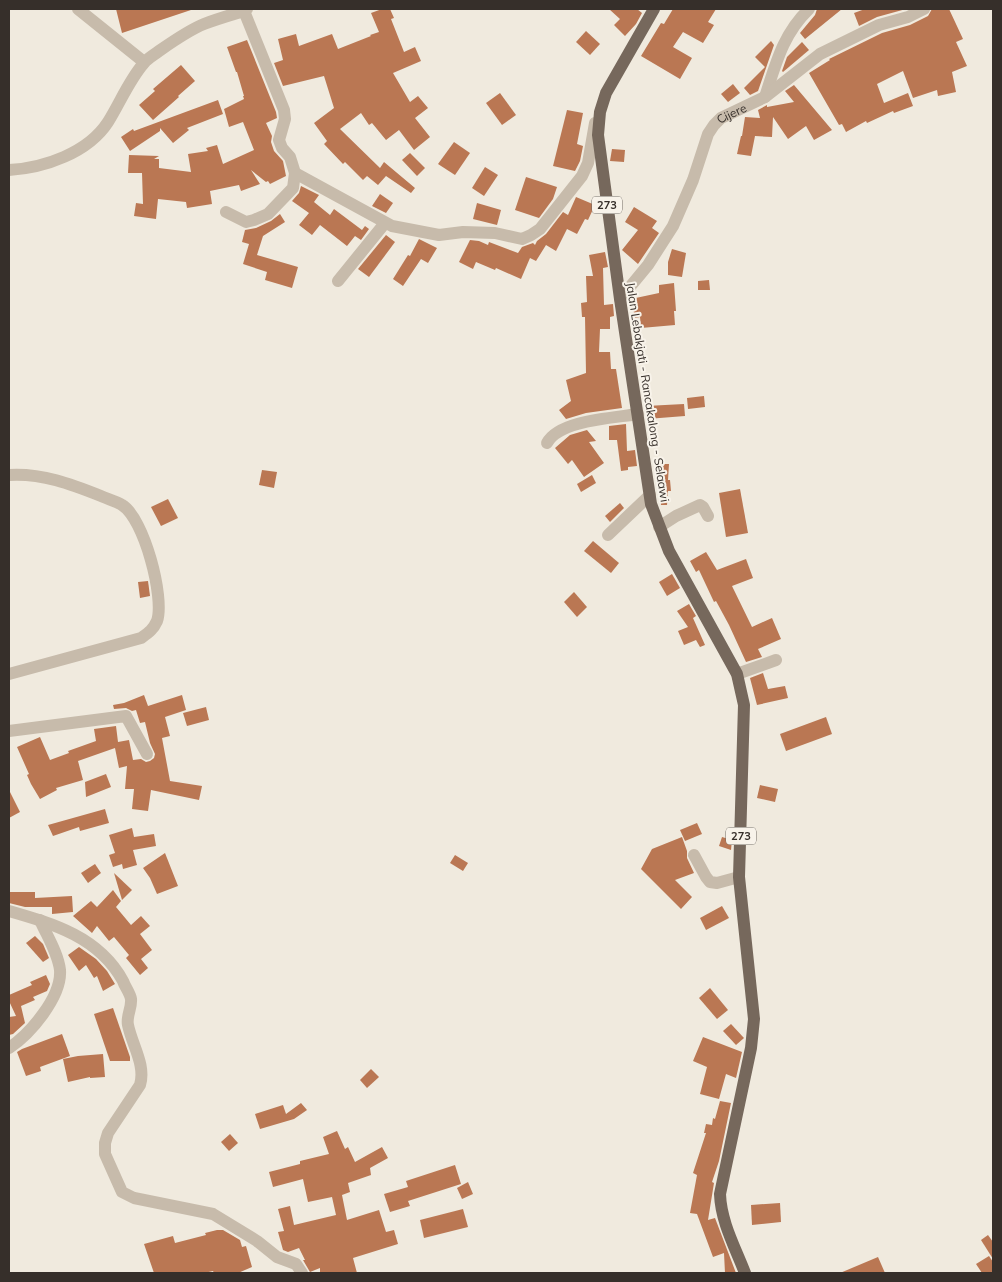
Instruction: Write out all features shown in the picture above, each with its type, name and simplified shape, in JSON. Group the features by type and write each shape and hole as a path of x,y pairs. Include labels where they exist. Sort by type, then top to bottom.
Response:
{"main road":[{"name":"Jalan Lebakjati - Rancakalong - Selaawi","path":"654,9 606,93 600,112 598,135 620,299 652,509 670,551 737,674 744,705 745,725 739,877 754,1019 751,1048 720,1194 720,1206 724,1223 745,1273"}],"street":[{"path":"78,9 144,62"},
{"path":"765,97 776,61 789,32 798,19 809,9"},
{"name":"Cijere","path":"620,299 648,266 673,226 708,134 721,118 765,97 820,54 880,25 908,17 924,9"},
{"path":"9,170 24,169 64,157 88,143 108,122 144,62 164,47 203,24 246,10 284,110 285,119 279,140 282,148 290,157 295,173 293,188 268,214 246,222 226,212"},
{"path":"295,173 392,226 439,235 463,232 495,233 522,239 531,236 540,229 578,183 586,170 594,124 600,112"},
{"path":"338,281 385,223"},
{"path":"546,443 559,430 570,425 638,414"},
{"path":"9,475 41,476 76,486 122,505 130,512 150,551 159,611 151,632 141,638 9,674"},
{"path":"608,535 650,495"},
{"path":"659,527 681,513 700,505 708,516"},
{"path":"737,674 776,660"},
{"path":"9,731 126,716 146,754"},
{"path":"694,855 710,882 717,883 739,877"},
{"path":"9,910 63,928 86,941 105,956 119,975 131,998 127,1024 141,1067 142,1079 140,1085 108,1133 105,1154 122,1192 134,1198 214,1214 257,1241 277,1257 296,1264 302,1273"},
{"path":"9,1048 35,1025 55,994 60,980 58,959 40,920"}],"building":[{"path":"116,9 191,9 191,10 122,33"},
{"path":"382,9 390,9 394,18 391,19 404,52 415,47 421,61 393,73 410,102 418,96 428,108 415,118 430,137 414,150 399,130 386,140 372,123 369,125 361,113 340,129 380,168 384,162 415,188 411,193 386,176 378,185 367,176 363,180 345,162 343,164 324,144 327,141 314,123 334,108 324,76 283,86 274,63 283,60 278,39 296,34 299,46 332,34 338,49 379,32 371,13"},
{"path":"609,9 637,9 642,13 636,24 625,36 614,25 620,19"},
{"path":"673,9 716,9 708,22 714,25 703,43 683,32 673,47 692,58 680,79 641,56 661,23 664,24"},
{"path":"817,9 842,9 805,39 800,33 815,15"},
{"path":"865,9 906,9 877,17 859,26 854,13"},
{"path":"932,9 949,9 963,39 956,42 967,66 952,72 956,92 938,96 937,90 913,98 903,71 877,84 884,103 908,93 913,106 894,113 893,111 867,123 866,121 846,132 842,124 839,125 809,73 829,59 882,33 910,25 928,16"},
{"path":"586,31 600,44 590,55 576,42"},
{"path":"247,40 276,112 277,118 266,123 272,136 271,142 274,151 283,161 286,176 270,184 251,170 260,184 241,191 239,185 210,191 212,204 187,208 186,202 158,199 156,219 134,216 136,203 143,204 142,173 128,173 129,155 159,156 154,159 159,159 159,168 191,172 188,154 208,151 206,148 217,145 223,164 254,150 243,122 229,127 224,109 244,99 237,72 227,47"},
{"path":"771,41 774,45 758,91 750,95 744,88 765,67 755,57"},
{"path":"802,42 809,50 783,72 787,57"},
{"path":"181,65 195,81 153,120 139,105 155,91 153,89"},
{"path":"733,84 740,93 728,102 721,94"},
{"path":"794,85 832,130 814,140 806,126 788,139 773,117 772,137 755,136 751,156 737,154 745,117 760,118 758,110 767,105 767,107 794,102 785,91"},
{"path":"500,93 516,115 502,125 486,103"},
{"path":"218,100 223,114 187,128 189,130 173,143 160,128 160,131 130,151 121,137 133,129 134,131"},
{"path":"567,110 583,113 577,144 583,146 580,161 575,171 553,166"},
{"path":"454,142 470,153 455,175 438,164"},
{"path":"612,149 625,150 624,162 610,161"},
{"path":"410,153 425,168 417,176 402,160"},
{"path":"485,167 498,175 484,196 472,188"},
{"path":"526,177 557,187 553,199 539,218 515,210"},
{"path":"301,186 319,195 314,202 330,215 334,209 362,230 365,226 369,229 361,240 355,236 347,246 320,225 312,235 299,225 309,213 292,201 299,193"},
{"path":"380,194 393,203 386,213 372,206"},
{"path":"576,197 595,205 588,220 585,219 577,234 567,229 556,251 546,245 536,261 530,258 521,279 476,262 473,269 459,262 470,240 488,245 489,242 518,253 522,247 533,243 535,245 563,212 568,215"},
{"path":"477,203 501,210 497,225 473,219"},
{"path":"634,207 657,221 652,228 659,233 638,264 622,250 638,230 625,222"},
{"path":"280,214 285,222 263,236 257,255 298,267 292,288 265,280 267,272 243,264 249,244 242,242 245,230 256,228 271,221"},
{"path":"386,235 395,242 369,277 358,269"},
{"path":"419,239 437,248 428,263 421,259 403,286 393,279 408,255 410,256"},
{"path":"672,249 686,253 682,277 668,275 668,262"},
{"path":"605,252 608,267 603,268 604,305 613,304 614,316 610,317 610,329 600,329 599,352 610,352 611,369 616,369 622,408 586,413 566,419 559,410 571,401 566,380 586,373 585,317 582,317 581,303 587,302 586,276 593,276 589,255"},
{"path":"709,280 710,290 698,290 698,281"},
{"path":"674,283 675,325 641,328 640,317 635,318 631,299 659,293 659,285"},
{"path":"704,396 705,407 688,409 687,398"},
{"path":"684,404 685,416 647,419 646,406"},
{"path":"626,424 627,451 635,450 637,466 628,467 628,470 621,471 617,440 609,440 609,426"},
{"path":"587,430 596,441 589,442 604,463 584,477 572,460 568,464 555,448 570,435"},
{"path":"658,464 669,464 668,480 670,480 671,491 668,491 667,505 661,505"},
{"path":"262,470 277,472 274,488 259,485"},
{"path":"592,475 596,483 581,492 577,484"},
{"path":"740,489 748,533 726,537 719,493"},
{"path":"168,499 178,518 161,526 151,507"},
{"path":"620,503 624,508 610,522 605,516"},
{"path":"593,541 619,563 611,573 584,551"},
{"path":"706,552 717,570 746,559 753,578 732,586 752,627 772,618 781,639 758,649 762,657 746,662 729,625 716,601 714,602 699,570 696,572 690,561"},
{"path":"672,574 680,588 667,596 659,582"},
{"path":"148,581 150,596 140,598 138,582"},
{"path":"574,592 587,607 577,617 564,602"},
{"path":"689,604 696,616 693,618 705,645 700,647 696,640 684,645 678,631 688,627 677,611"},
{"path":"763,673 768,689 785,686 788,698 757,705 750,678"},
{"path":"144,695 148,706 182,695 186,710 165,717 170,736 162,738 170,781 202,786 199,800 151,790 148,811 132,809 134,789 125,789 127,766 119,768 115,748 78,761 83,780 56,788 57,790 40,799 27,775 29,774 17,747 40,737 50,760 96,741 94,729 116,726 118,742 129,740 133,760 150,761 154,758 155,754 145,722 140,723 136,710 132,711 126,708 114,709 113,705"},
{"path":"206,707 209,720 187,726 183,713"},
{"path":"826,717 832,734 786,751 780,734"},
{"path":"106,774 111,787 86,797 85,782"},
{"path":"760,785 778,789 775,802 757,798"},
{"path":"9,790 20,812 9,818"},
{"path":"105,809 109,823 80,831 79,827 53,836 48,825"},
{"path":"697,823 702,834 685,841 680,830"},
{"path":"132,828 134,837 154,834 156,846 133,850 137,865 123,869 122,864 113,867 109,855 115,853 109,835"},
{"path":"682,837 687,851 687,858 694,873 675,880 692,897 681,909 641,869 652,849"},
{"path":"722,837 732,840 731,850 719,846"},
{"path":"165,853 178,886 157,894 143,868"},
{"path":"455,855 468,863 463,871 450,863"},
{"path":"95,864 101,873 88,883 81,873"},
{"path":"114,873 132,890 122,900"},
{"path":"113,890 121,901 116,907 131,925 141,916 150,926 140,934 152,950 141,959 148,968 140,975 126,958 129,955 114,937 109,941 97,926 92,933 73,916 91,901 97,907"},
{"path":"9,892 35,892 35,898 72,896 73,912 52,914 52,907 25,907 9,903"},
{"path":"722,906 729,918 706,930 700,918"},
{"path":"35,936 43,944 49,958 43,962 26,943"},
{"path":"79,947 96,959 115,984 103,991 97,976 94,978 86,965 79,971 68,955"},
{"path":"46,975 50,984 47,991 33,997 35,1000 21,1006 25,1023 13,1034 9,1035 9,1017 16,1016 9,1001 9,995 32,985 30,982"},
{"path":"710,988 728,1010 717,1019 699,998"},
{"path":"113,1008 130,1061 110,1061 94,1014"},
{"path":"731,1024 744,1038 736,1045 723,1031"},
{"path":"62,1034 70,1056 40,1067 41,1071 26,1076 17,1052"},
{"path":"703,1037 742,1052 736,1078 726,1074 719,1099 700,1094 707,1067 693,1061"},
{"path":"103,1054 105,1077 90,1077 68,1082 63,1059"},
{"path":"371,1069 379,1077 367,1088 360,1080"},
{"path":"720,1101 731,1103 719,1161 712,1182 714,1183 708,1220 715,1218 736,1273 725,1273 724,1253 713,1257 697,1214 690,1213 697,1175 693,1173 706,1133 704,1133 706,1124 712,1125"},
{"path":"301,1103 307,1110 294,1119 260,1129 255,1114 283,1105 286,1114"},
{"path":"337,1131 345,1149 348,1147 355,1162 382,1147 388,1158 370,1168 371,1175 348,1183 350,1192 342,1195 347,1220 379,1210 386,1232 394,1230 398,1244 353,1258 357,1273 320,1273 320,1268 310,1272 299,1248 288,1252 283,1250 278,1232 284,1231 278,1209 290,1206 294,1225 336,1215 332,1197 308,1202 303,1179 273,1187 269,1172 300,1164 300,1161 329,1154 323,1137"},
{"path":"230,1134 238,1143 229,1151 221,1142"},
{"path":"455,1165 461,1184 408,1201 410,1206 390,1212 384,1194 408,1187 406,1181"},
{"path":"468,1182 473,1194 462,1199 457,1188"},
{"path":"780,1203 781,1222 752,1225 751,1205"},
{"path":"463,1209 468,1227 424,1238 420,1220"},
{"path":"223,1230 240,1240 242,1247 246,1246 252,1267 238,1273 214,1273 213,1271 204,1273 154,1273 144,1244 173,1236 175,1243 206,1235 205,1233"},
{"path":"988,1235 993,1242 993,1259 981,1240"},
{"path":"989,1256 993,1262 993,1273 982,1273 976,1264"},
{"path":"878,1257 885,1273 840,1273"}]}
